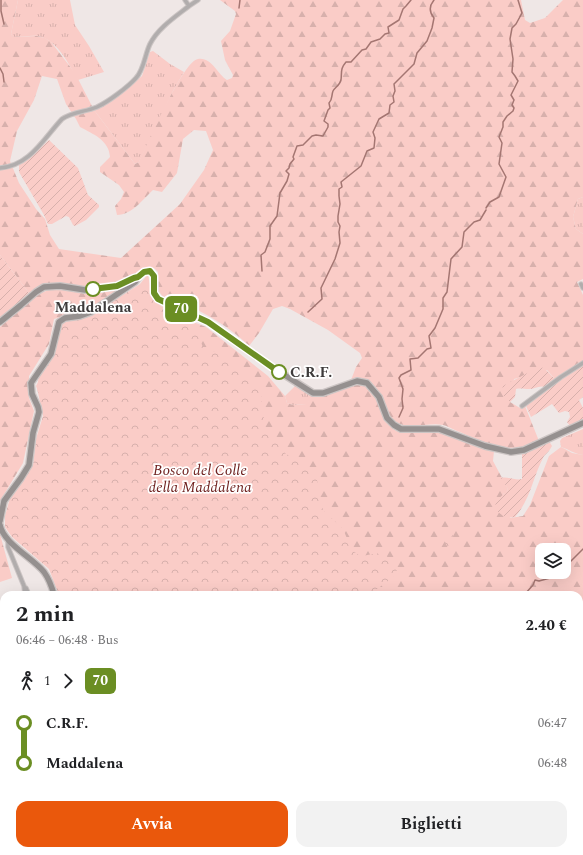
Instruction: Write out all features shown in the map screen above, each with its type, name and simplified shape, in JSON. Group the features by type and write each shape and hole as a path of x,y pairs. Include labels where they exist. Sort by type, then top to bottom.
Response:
{"street":[{"path":"185,0 189,6"},
{"path":"0,168 11,166 30,156 62,118 96,107 130,84 139,76 146,52 156,34 198,0"},
{"path":"0,521 4,501 29,465 33,433 39,412 32,394 31,383 51,354 59,322 65,318 80,316 91,312 135,282 144,272 150,271 154,276 154,293 158,299 208,322 264,362 313,393 322,393 357,381 367,383 379,397 387,418 401,429 439,429 504,452 517,452 583,423"},
{"path":"0,322 44,287 60,286 89,290 114,286 138,277"},
{"path":"522,406 561,377 583,363"},
{"path":"0,525 8,540 44,572 52,591"},
{"path":"8,540 8,547 27,591"},
{"path":"24,586 25,591"}],"green space":[{"path":"0,0 18,0 11,34 13,37 37,36 45,38 51,42 75,73 94,110 135,164 139,162 157,122 175,88 191,63 198,59 203,59 211,63 227,80 232,78 233,75 225,60 221,41 230,31 236,14 235,11 220,0 521,0 525,20 530,23 545,18 563,0 583,0 583,197 578,199 573,217 576,229 583,234 583,279 577,282 583,295 583,362 555,379 547,370 514,379 510,402 520,408 525,406 539,441 529,446 519,449 504,448 488,444 443,425 412,426 400,424 391,418 379,393 371,383 362,379 351,380 356,367 362,358 360,353 328,330 282,306 273,309 259,333 249,346 226,327 209,316 182,303 167,299 162,295 158,288 158,272 154,268 148,267 117,283 88,288 63,283 44,284 29,293 0,255","holes":["42,76 57,79 66,104 80,127 100,138 107,146 110,157 100,167 100,172 119,185 124,192 121,199 115,206 117,215 128,212 153,190 162,192 177,173 183,139 194,130 206,131 213,150 204,170 180,204 121,258 59,249 50,235 45,219 36,209 19,183 10,161 17,131 34,100"]},
{"path":"18,0 70,0 75,25 104,72 78,80 62,54 45,38 38,36 13,37 11,34"},
{"path":"153,51 170,64 184,72 173,91 139,162 135,164 94,110 122,93 142,76 150,52"},
{"path":"49,140 78,168 88,195 99,205 99,207 86,220 75,226 69,217 66,216 52,224 48,224 19,172 19,165 29,159"},
{"path":"583,197 583,234 576,229 573,217 578,199"},
{"path":"0,255 29,293 28,297 0,319"},
{"name":"Bosco del Colle della Maddalena","path":"148,274 152,296 161,306 189,318 207,355 214,351 248,371 260,387 265,428 286,454 316,471 320,504 324,511 343,529 352,550 360,556 377,553 385,555 397,567 396,575 374,591 57,591 49,569 12,537 5,527 5,516 10,498 33,465 36,439 43,416 37,388 39,375 55,354 61,325 65,322 83,318 98,311 140,284"},
{"path":"130,282 92,308 54,319 49,344 29,376 29,398 34,411 23,463 0,501 0,327 35,296 49,290 59,289 98,293 111,290"},
{"name":"Bosco del Colle della Maddalena","path":"113,305 163,310 206,327 268,376 285,396 287,403 293,405 306,404 313,395 326,394 354,385 366,386 375,394 386,419 393,429 402,433 428,431 438,432 494,451 493,461 508,489 506,493 503,494 510,518 523,516 530,505 549,456 561,447 572,453 583,455 583,591 63,591 38,466 44,407 36,386 54,354 61,325"},
{"path":"583,364 583,397 579,400 583,408 583,421 570,426 567,422 570,417 569,412 565,411 559,413 552,404 531,417 526,406 528,403 549,386"},
{"path":"539,367 544,368 555,379 545,387 541,386 529,389 516,389 515,397 510,402 503,393 503,386"},
{"path":"295,386 313,395 307,404 293,405 287,403 285,396"},
{"path":"583,429 583,455 561,447 560,441 562,438"},
{"path":"549,441 552,446 540,464 525,503 515,517 506,518 494,509 497,500 508,489 501,478 522,479 522,453"},
{"path":"451,532 457,545 448,548 442,536"},
{"path":"0,534 12,578 0,582"}],"waterway":[{"path":"1,0 1,11 4,24"},
{"path":"239,8 240,0"},
{"path":"262,271 261,255 265,252 270,239 270,226 277,216 280,193 289,174 286,171 294,159 293,157 297,146 303,145 312,136 323,136 328,127 328,124 324,121 330,108 329,103 333,91 339,85 341,80 344,64 346,62 351,62 362,50 366,49 371,42 380,39 385,34 389,33 388,27 399,20 403,9 411,0"},
{"path":"308,312 322,299 321,288 335,259 340,243 340,226 338,216 340,204 339,189 342,187 341,182 361,166 367,151 374,148 375,138 373,132 379,119 389,113 390,105 394,102 394,84 414,64 417,53 427,41 434,18 430,9 434,0"},
{"path":"486,208 490,202 499,197 506,177 499,164 502,143 499,137 503,127 503,122 513,111 514,108 512,105 514,100 511,95 518,81 512,72 513,59 510,39 512,28 522,13 518,0"},
{"path":"0,68 3,74 4,82"},
{"path":"399,417 403,408 403,389 399,378 401,375 411,370 410,359 418,358 427,349 431,348 429,336 435,328 443,309 443,298 447,292 451,259 462,247 464,232 474,222 480,220 486,210"},
{"path":"571,561 583,549"},
{"path":"528,591 535,580 539,581 546,579"}],"bus line":[{"name":"70","path":"93,289 117,286 138,277 144,272 150,271 154,276 154,293 158,299 208,322 279,372"}],"place":[{"name":"Maddalena","path":"93,289"},
{"name":"C.R.F.","path":"279,372"}]}
